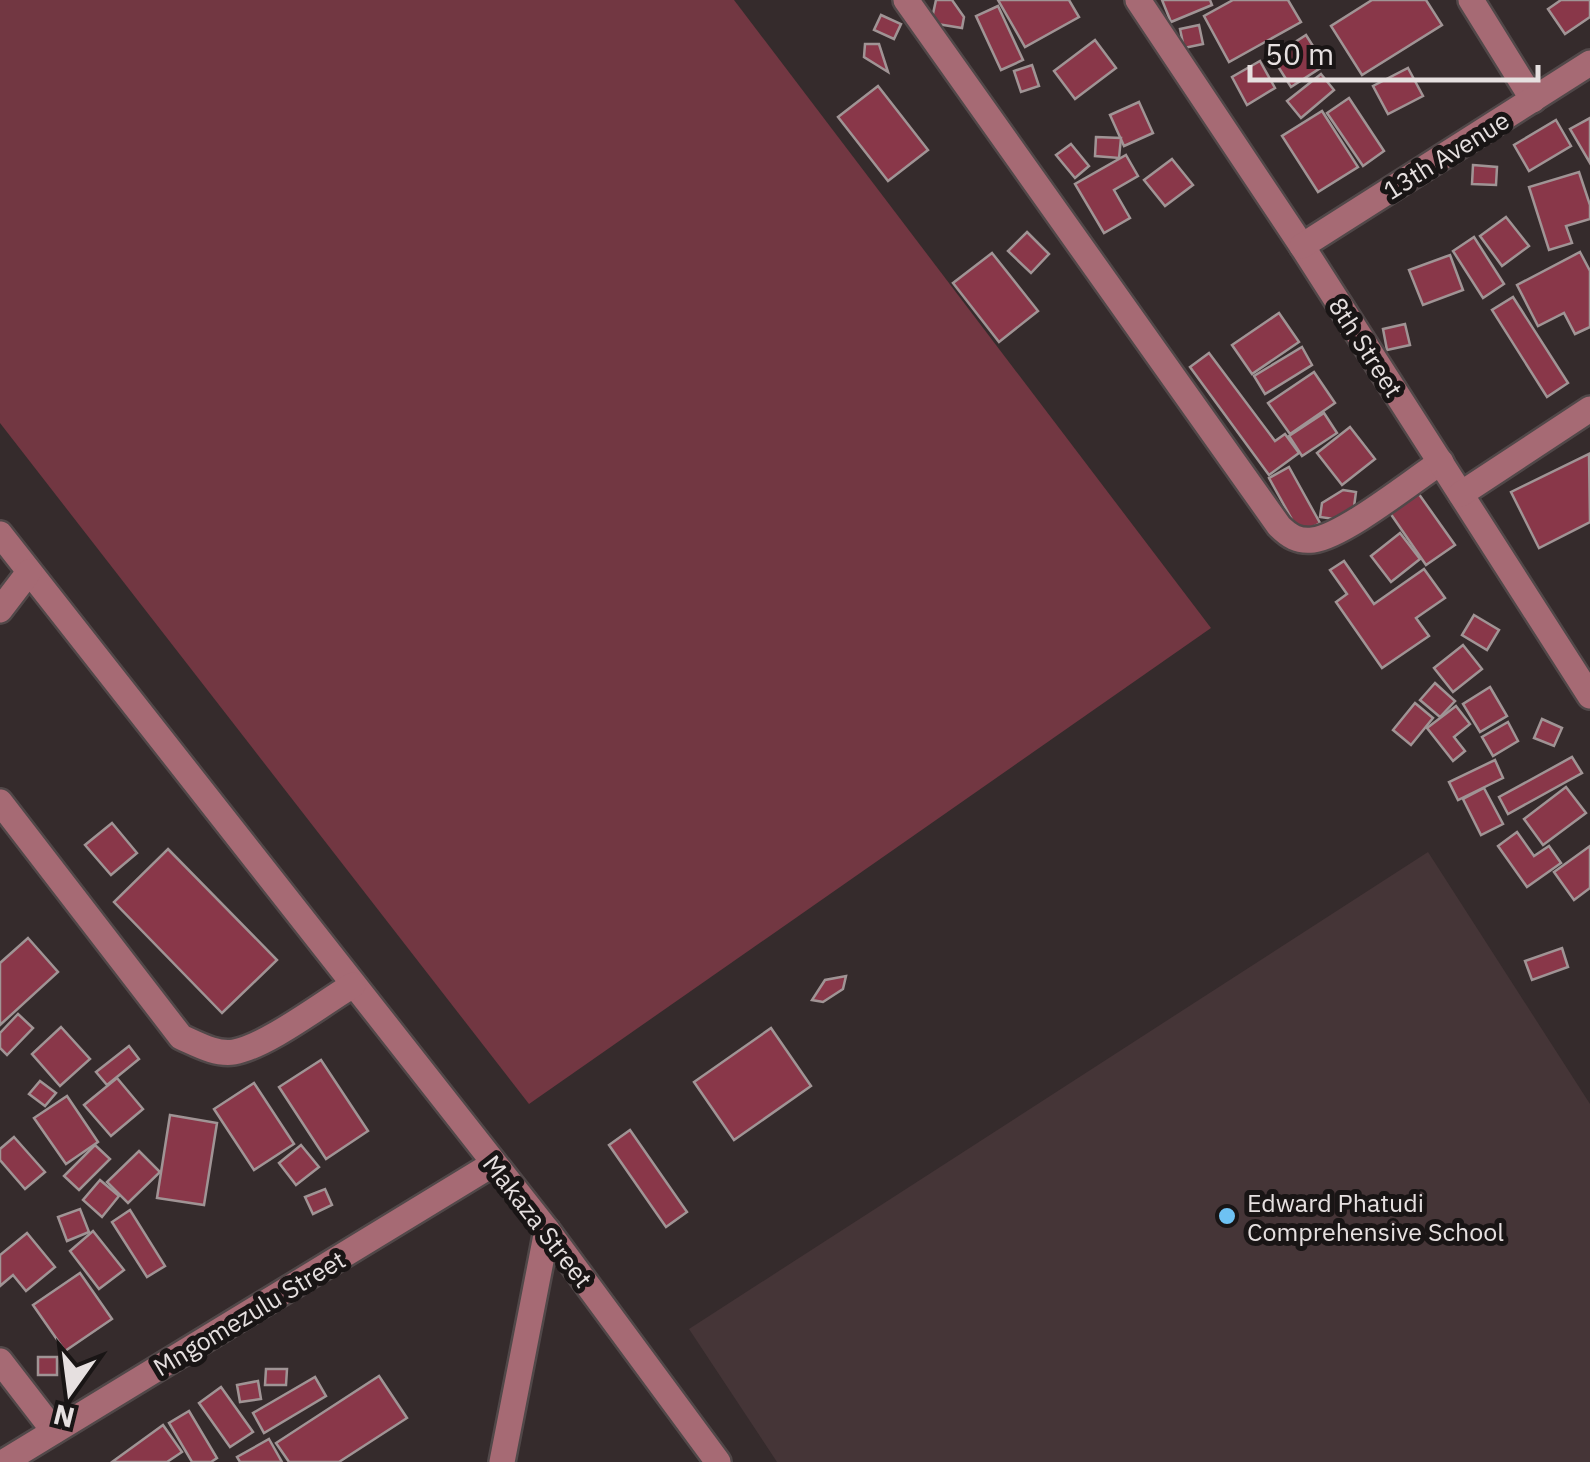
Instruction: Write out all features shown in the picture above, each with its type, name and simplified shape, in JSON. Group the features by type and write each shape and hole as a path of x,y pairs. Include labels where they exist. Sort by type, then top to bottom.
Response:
{"street":[{"path":"906,0 1267,510 1293,539 1314,540 1337,531 1441,462"},
{"name":"8th Street","path":"1138,0 1302,246 1590,696"},
{"path":"1471,0 1533,100"},
{"name":"13th Avenue","path":"1302,246 1590,63"},
{"path":"1461,494 1590,409"},
{"name":"Makaza Street","path":"0,534 547,1230 718,1462"},
{"path":"0,610 30,572"},
{"path":"0,802 180,1037 207,1049 233,1052 264,1040 353,985"},
{"name":"Mngomezulu Street","path":"4,1462 493,1164"},
{"path":"502,1462 547,1230"},
{"path":"0,1361 54,1431"}],"shaded area":[{"path":"0,0 734,0 1211,628 529,1104 0,423"},
{"name":"Edward Phatudi Comprehensive School","path":"1428,852 1590,1104 1590,1462 777,1462 689,1329"}],"building":[{"path":"936,0 952,0 964,17 962,28 931,23"},
{"path":"998,0 1069,0 1079,17 1025,47"},
{"path":"1162,0 1210,0 1212,5 1171,22"},
{"path":"1233,0 1288,0 1301,22 1229,62 1204,16"},
{"path":"1372,0 1426,0 1442,25 1362,75 1331,26"},
{"path":"1561,0 1590,0 1590,17 1565,34 1548,9"},
{"path":"998,6 1023,60 1001,70 976,16"},
{"path":"881,15 901,24 894,39 874,30"},
{"path":"1199,25 1203,44 1184,48 1180,29"},
{"path":"1306,35 1325,65 1291,87 1272,57"},
{"path":"1095,40 1116,68 1075,99 1054,71"},
{"path":"865,44 879,44 888,72 864,57"},
{"path":"1260,61 1275,88 1247,105 1232,77"},
{"path":"1032,65 1039,86 1021,92 1014,71"},
{"path":"1408,68 1423,96 1388,114 1373,86"},
{"path":"1321,74 1334,90 1301,118 1287,101"},
{"path":"878,86 928,150 888,181 838,117"},
{"path":"1349,98 1384,151 1363,166 1327,113"},
{"path":"1139,102 1153,133 1124,146 1110,115"},
{"path":"1322,111 1358,167 1318,192 1282,136"},
{"path":"1590,118 1590,163 1570,129"},
{"path":"1556,120 1571,146 1529,171 1514,145"},
{"path":"1096,137 1121,138 1119,158 1095,156"},
{"path":"1071,144 1089,166 1075,178 1056,155"},
{"path":"1126,155 1138,176 1114,190 1130,218 1104,233 1075,184"},
{"path":"1172,159 1193,185 1165,206 1144,180"},
{"path":"1473,165 1497,167 1496,185 1472,184"},
{"path":"1579,172 1590,205 1590,219 1566,226 1572,243 1549,250 1529,187"},
{"path":"1506,217 1529,246 1502,266 1480,236"},
{"path":"1027,232 1049,254 1031,273 1008,251"},
{"path":"1474,237 1504,284 1483,298 1453,251"},
{"path":"1580,252 1590,271 1590,327 1575,334 1564,313 1538,326 1517,285"},
{"path":"992,253 1038,311 999,342 953,283"},
{"path":"1450,255 1463,290 1423,305 1409,270"},
{"path":"1513,297 1568,383 1547,397 1492,310"},
{"path":"1279,313 1299,342 1252,374 1232,345"},
{"path":"1405,324 1410,345 1387,350 1383,329"},
{"path":"1302,347 1312,365 1265,394 1254,376"},
{"path":"1209,353 1275,441 1285,434 1299,453 1269,475 1190,367"},
{"path":"1314,372 1335,403 1290,434 1268,403"},
{"path":"1324,413 1337,433 1302,456 1289,436"},
{"path":"1350,427 1375,459 1342,485 1317,453"},
{"path":"1589,454 1590,522 1539,548 1511,492"},
{"path":"1289,467 1320,523 1300,534 1269,478"},
{"path":"1343,490 1356,492 1354,507 1334,519 1320,517 1322,503"},
{"path":"1416,490 1455,545 1426,565 1388,510"},
{"path":"1400,533 1420,559 1391,582 1371,556"},
{"path":"1344,561 1374,604 1424,569 1445,598 1416,618 1429,636 1382,668 1336,602 1347,594 1330,570"},
{"path":"1474,615 1499,630 1487,650 1462,635"},
{"path":"1463,645 1482,669 1453,692 1434,668"},
{"path":"1435,683 1455,701 1440,717 1420,700"},
{"path":"1490,687 1507,716 1480,732 1463,704"},
{"path":"1415,703 1433,718 1411,745 1393,730"},
{"path":"1456,706 1470,724 1454,737 1465,751 1453,761 1427,728"},
{"path":"1542,719 1562,728 1554,746 1534,738"},
{"path":"1508,722 1518,741 1493,756 1482,737"},
{"path":"1572,757 1582,773 1508,814 1499,797"},
{"path":"1495,760 1503,778 1458,800 1449,782"},
{"path":"1566,787 1586,813 1543,845 1524,819"},
{"path":"1484,788 1503,824 1481,835 1463,799"},
{"path":"112,823 137,853 111,875 85,845"},
{"path":"1517,832 1534,856 1549,846 1561,863 1527,887 1498,846"},
{"path":"1590,846 1590,888 1574,900 1554,872"},
{"path":"168,849 277,960 222,1013 114,902"},
{"path":"28,938 58,972 0,1025 0,963"},
{"path":"1562,948 1568,967 1532,980 1525,961"},
{"path":"846,976 843,989 823,1002 812,1000 825,980"},
{"path":"18,1014 33,1028 7,1055 0,1048 0,1033"},
{"path":"61,1027 90,1059 60,1086 32,1054"},
{"path":"771,1028 811,1086 734,1140 694,1082"},
{"path":"129,1046 139,1059 107,1085 96,1072"},
{"path":"321,1060 368,1131 326,1159 279,1087"},
{"path":"117,1078 143,1109 111,1136 84,1105"},
{"path":"40,1081 56,1093 45,1106 29,1094"},
{"path":"254,1083 294,1144 254,1170 214,1109"},
{"path":"67,1096 98,1142 66,1164 34,1118"},
{"path":"170,1115 217,1123 204,1205 157,1198"},
{"path":"630,1130 687,1212 666,1227 609,1145"},
{"path":"14,1137 45,1172 25,1189 0,1160 0,1149"},
{"path":"95,1145 110,1159 79,1190 64,1176"},
{"path":"301,1145 319,1167 296,1185 279,1163"},
{"path":"139,1151 160,1172 128,1203 107,1182"},
{"path":"100,1180 119,1196 102,1217 83,1200"},
{"path":"325,1189 332,1205 313,1214 305,1197"},
{"path":"80,1209 89,1232 67,1241 58,1217"},
{"path":"130,1210 165,1266 147,1277 112,1222"},
{"path":"93,1231 124,1270 99,1289 70,1251"},
{"path":"27,1233 55,1267 26,1291 13,1275 0,1286 0,1255"},
{"path":"80,1273 112,1319 65,1351 33,1305"},
{"path":"38,1357 57,1357 57,1375 38,1375"},
{"path":"266,1369 287,1369 286,1385 265,1385"},
{"path":"379,1376 407,1418 339,1462 289,1462 276,1443"},
{"path":"315,1377 326,1396 264,1433 253,1413"},
{"path":"258,1381 261,1399 240,1402 237,1385"},
{"path":"221,1387 253,1432 230,1447 199,1403"},
{"path":"189,1411 217,1458 211,1462 192,1462 169,1423"},
{"path":"163,1425 182,1452 167,1462 112,1462"},
{"path":"269,1439 282,1462 240,1462 237,1457"}],"place":[{"name":"Edward Phatudi Comprehensive School","path":"1227,1216"}]}
